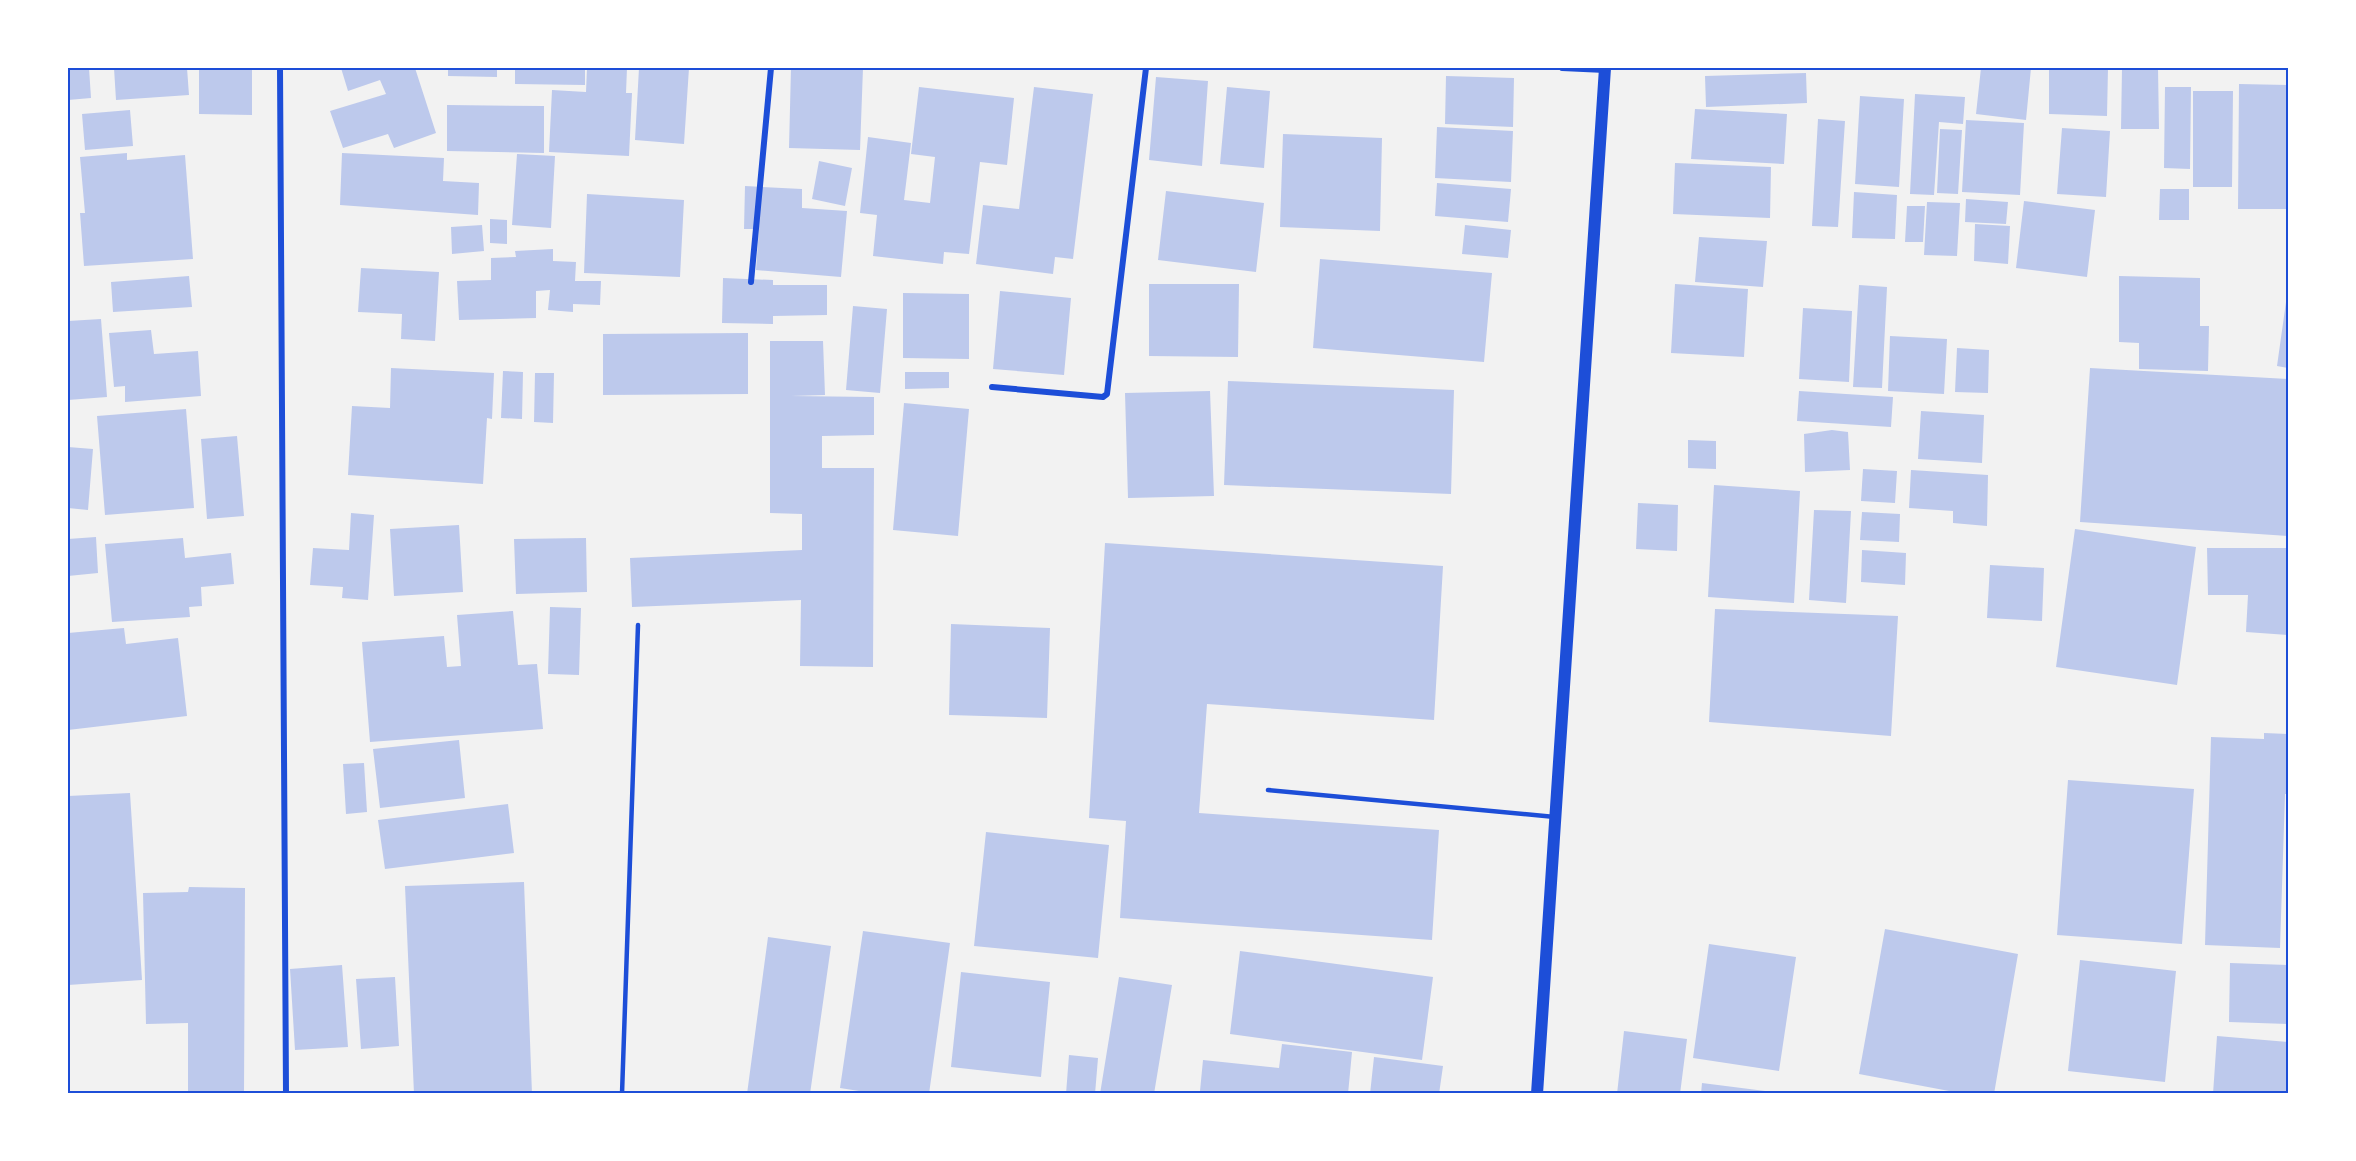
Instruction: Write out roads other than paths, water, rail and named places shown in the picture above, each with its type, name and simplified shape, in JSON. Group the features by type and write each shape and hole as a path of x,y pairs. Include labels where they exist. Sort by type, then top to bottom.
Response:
{"main road":[{"path":"1537,1094 1605,69"}],"street":[{"path":"280,68 285,1094"},
{"path":"751,282 771,68"},
{"path":"992,387 1103,397 1107,394 1146,68"},
{"path":"1562,68 1605,69"}],"lane":[{"path":"622,1094 638,625"},
{"path":"1268,790 1555,817"}]}
